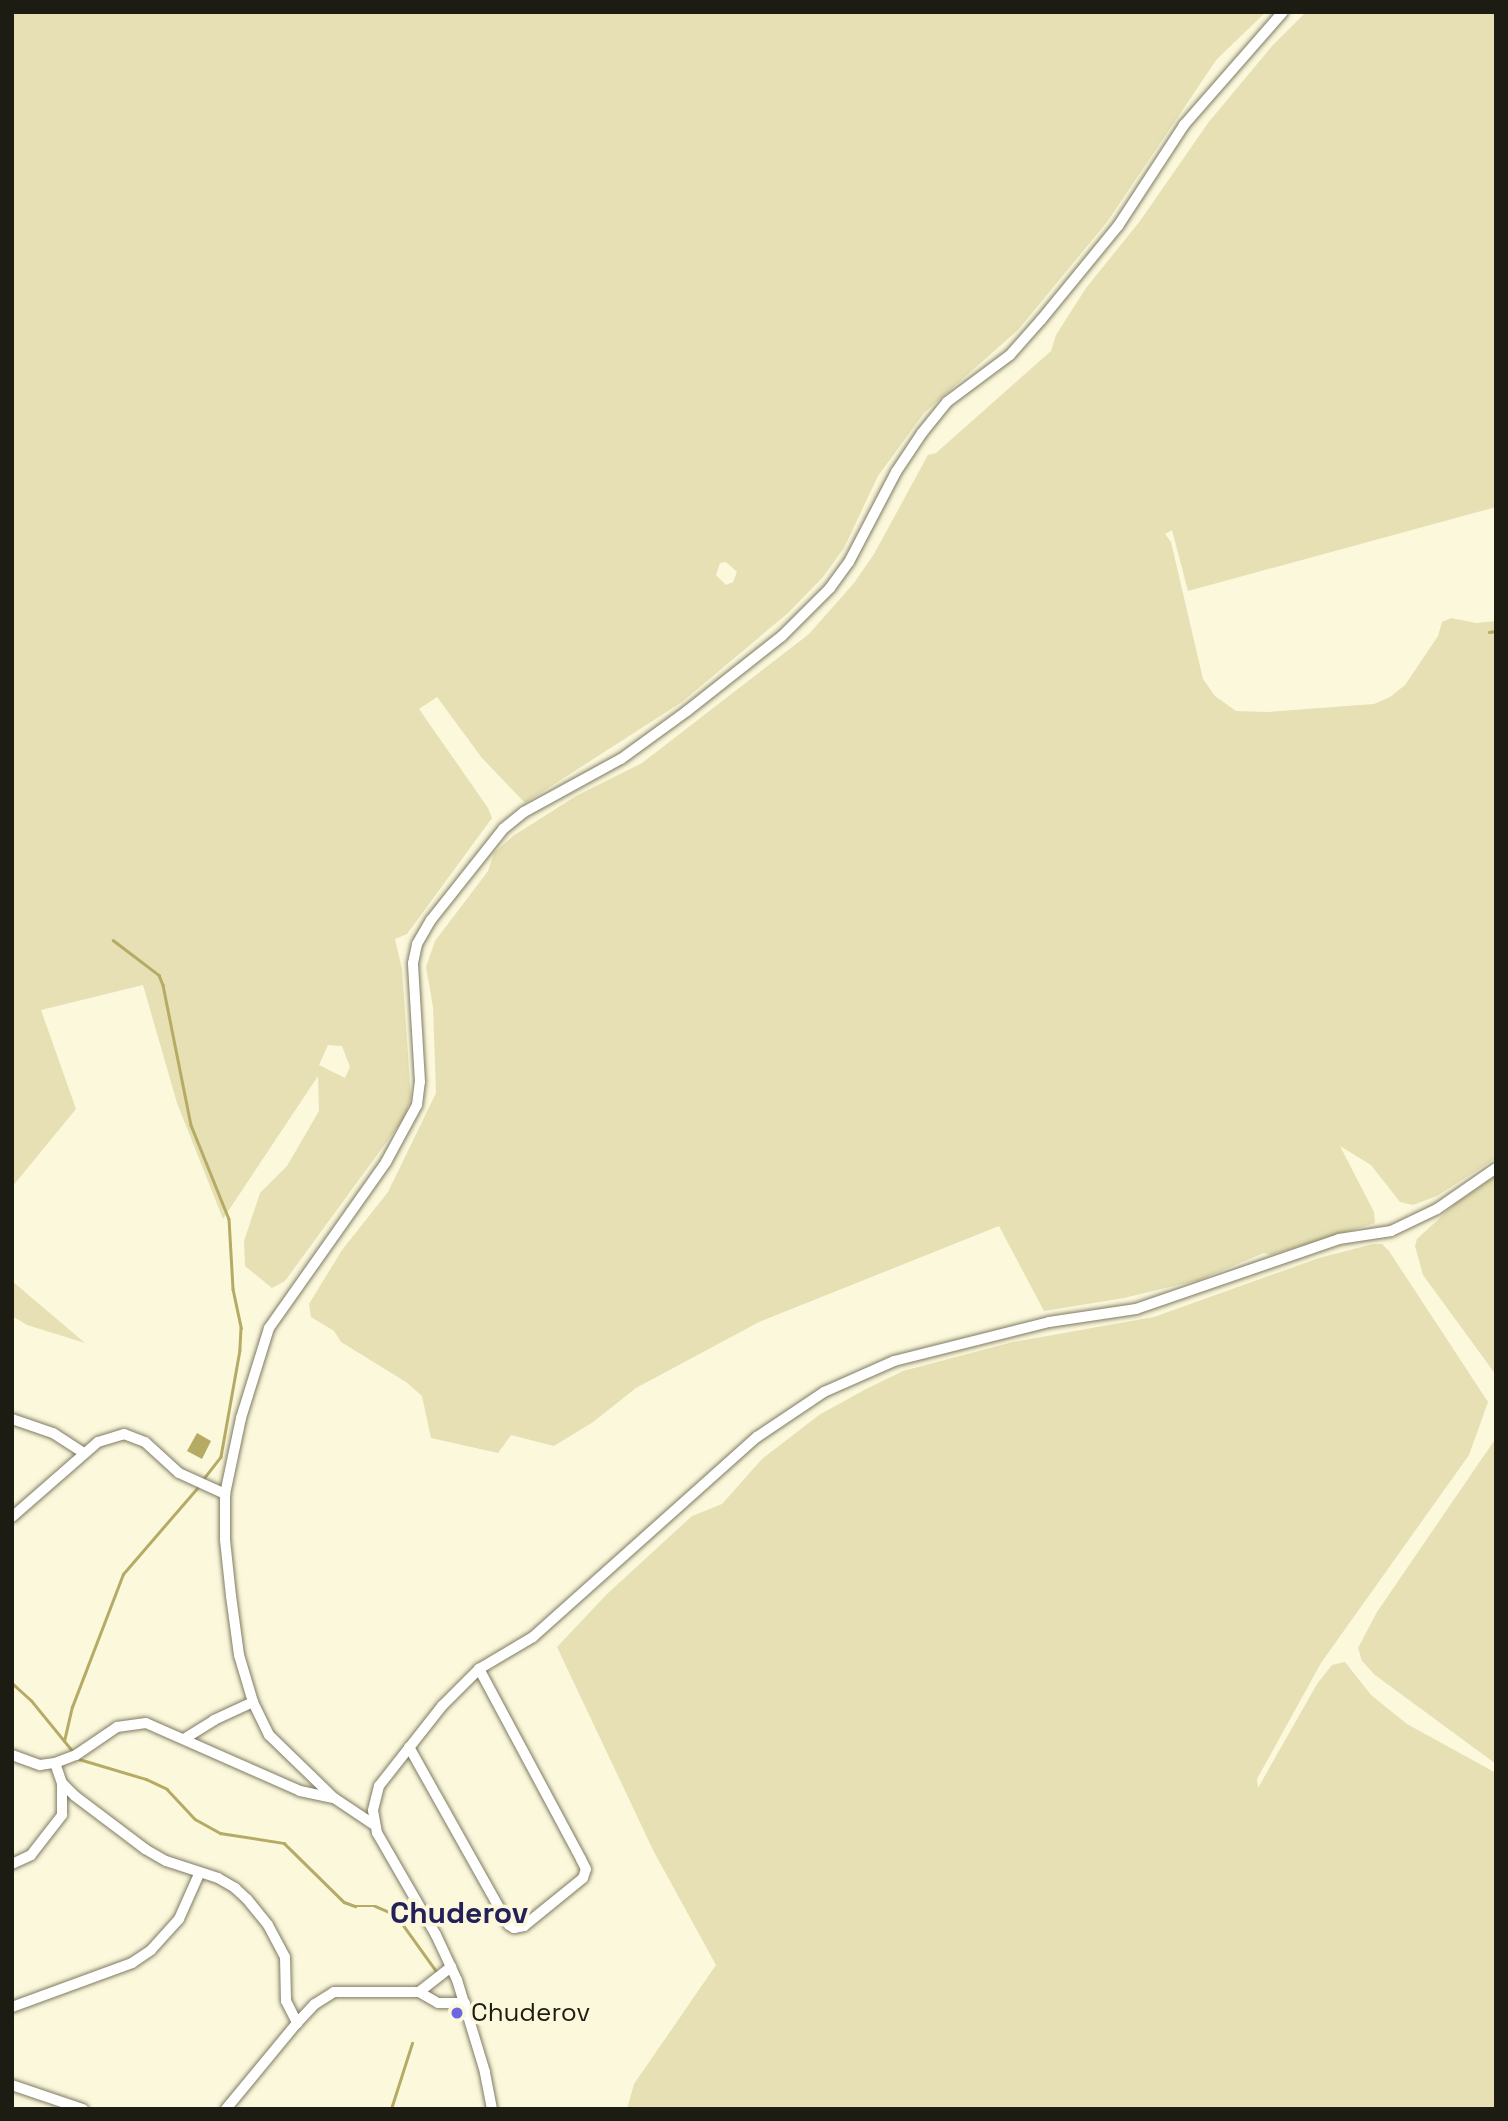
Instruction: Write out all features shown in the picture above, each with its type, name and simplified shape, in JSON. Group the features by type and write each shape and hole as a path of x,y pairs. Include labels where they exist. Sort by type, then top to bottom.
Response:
{"street":[{"path":"492,2109 488,2081 465,2003 447,1970 436,1935 373,1824 336,1799 269,1735 253,1702 239,1656 225,1540 225,1494 241,1418 269,1328 386,1162 417,1105 420,1082 413,963 417,944 431,920 503,829 524,812 621,759 687,711 782,636 830,588 849,562 896,472 922,433 947,402 1010,355 1041,320 1118,226 1184,125 1283,12"},
{"path":"373,1824 374,1798 379,1786 443,1706 480,1669 533,1637 757,1437 824,1392 894,1362 1049,1322 1136,1309 1339,1239 1391,1231 1437,1209 1496,1168"},
{"path":"12,1419 53,1433 84,1453"},
{"path":"12,1517 84,1453 111,1437 135,1436 179,1473 225,1494"},
{"path":"409,1747 509,1925 514,1928 524,1926 583,1878 586,1869 480,1669"},
{"path":"184,1739 214,1720 253,1702"},
{"path":"12,1755 40,1765 55,1763 73,1756 117,1727 146,1723 300,1791 336,1799"},
{"path":"12,1864 31,1855 50,1835 62,1815 62,1783 55,1763"},
{"path":"62,1783 145,1849 199,1874 218,1878 235,1888 268,1925 285,1957 286,2001 297,2023"},
{"path":"12,2007 132,1963 151,1950 166,1937 179,1919 199,1874"},
{"path":"429,1998 431,1982 447,1970"},
{"path":"226,2109 297,2023 315,2004 334,1992 465,2003"},
{"path":"12,2085 83,2109"}],"shaded area":[{"path":"12,12 1266,12 1217,59 1107,222 1018,330 924,413 878,476 844,548 823,577 788,613 682,702 525,803 482,758 437,697 419,709 488,808 492,818 407,934 395,939 402,969 411,1098 404,1118 285,1281 272,1288 245,1266 244,1241 260,1193 287,1166 319,1111 318,1076 223,1219 177,1103 143,985 41,1010 76,1109 12,1187","holes":["726,562 737,572 733,582 726,585 716,575 720,563","328,1045 342,1046 350,1067 345,1078 319,1065"]},
{"path":"1306,12 1496,12 1496,507 1188,591 1172,530 1165,534 1171,542 1203,679 1215,696 1236,711 1267,712 1374,704 1390,697 1405,685 1438,636 1442,622 1451,618 1476,623 1496,621 1496,1158 1437,1196 1413,1205 1400,1202 1371,1165 1340,1146 1374,1212 1375,1223 1271,1255 1264,1253 1199,1280 1124,1298 1044,1311 999,1226 759,1322 636,1388 593,1422 554,1446 511,1435 498,1453 431,1438 422,1396 406,1382 341,1342 334,1331 311,1317 309,1304 342,1250 388,1192 436,1093 433,1007 426,967 435,941 488,871 494,853 513,836 576,796 642,763 809,634 854,583 874,554 928,455 936,453 1051,351 1056,335 1086,288 1140,221 1208,123 1272,46"},
{"path":"1496,1176 1496,1375 1423,1275 1415,1246 1417,1239 1455,1204"},
{"path":"1382,1244 1389,1251 1488,1402 1469,1455 1321,1663 1257,1779 1258,1788 1317,1684 1332,1665 1345,1662 1371,1695 1407,1724 1496,1773 1496,2109 627,2109 634,2084 716,1965 654,1852 557,1647 607,1594 692,1516 722,1504 762,1459 819,1415 866,1389 903,1371 1013,1342 1154,1317 1319,1258"},
{"path":"12,1281 85,1343 27,1325 12,1316"},
{"path":"197,1433 211,1441 202,1459 187,1451"},
{"path":"1496,1438 1496,1764 1375,1675 1362,1661 1358,1648 1377,1612"}],"waterway":[{"path":"1489,632 1496,631"},
{"path":"113,940 159,975 191,1125 229,1219 233,1289 241,1328 240,1350 221,1457 204,1479"},
{"path":"64,1741 72,1707 123,1574 198,1487"},
{"path":"12,1683 31,1700 75,1754"},
{"path":"79,1759 146,1779 167,1789 195,1819 220,1833 284,1843 344,1902 355,1906 375,1906 396,1915 437,1972"},
{"path":"391,2109 412,2043"}],"place":[{"name":"Chuderov","path":"457,2013"}],"district":[{"name":"Chuderov","path":"459,1913"}]}
